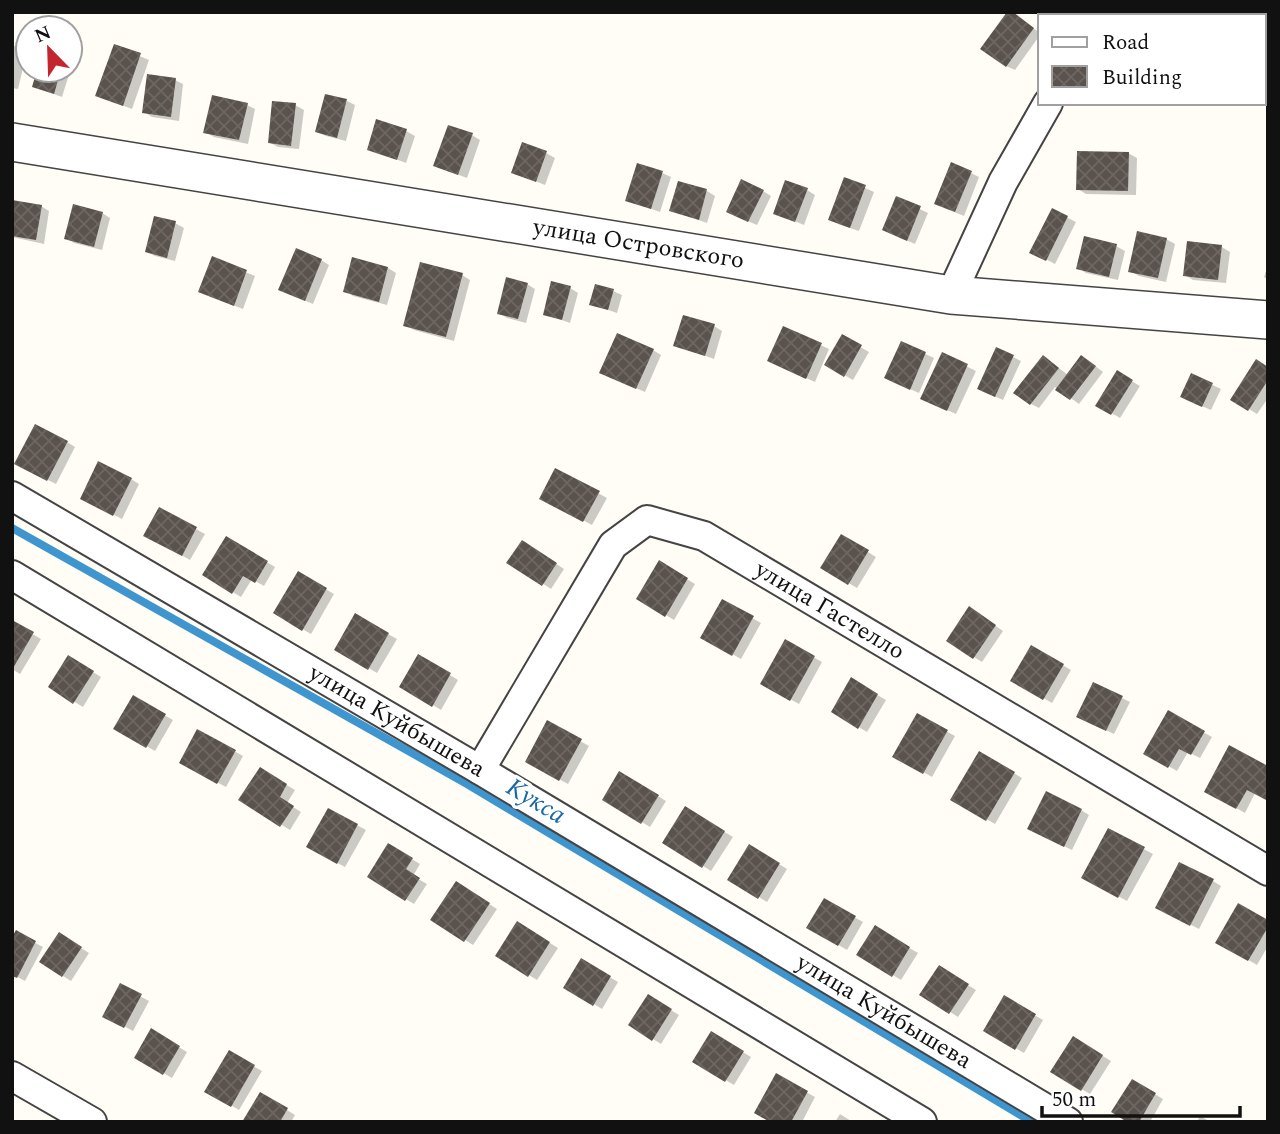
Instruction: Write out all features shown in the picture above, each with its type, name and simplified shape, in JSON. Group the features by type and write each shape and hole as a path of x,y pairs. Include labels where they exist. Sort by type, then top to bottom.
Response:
{"street":[{"path":"951,295 1003,182 1047,105"},
{"name":"улица Островского","path":"12,142 951,295 1268,320"},
{"name":"улица Куйбышева","path":"12,496 480,770 1068,1122"},
{"name":"улица Гастелло","path":"480,770 613,545 647,520 704,536 1268,871"},
{"path":"12,575 922,1122"},
{"path":"12,1076 92,1122"}],"building":[{"path":"1007,12 1013,12 1034,28 1006,67 980,49"},
{"path":"1131,12 1196,12 1195,14"},
{"path":"114,44 141,53 123,106 95,96"},
{"path":"147,74 176,78 171,117 142,113"},
{"path":"33,84 57,84 54,94 32,87"},
{"path":"325,94 347,99 337,138 315,132"},
{"path":"212,95 248,103 239,140 203,133"},
{"path":"272,101 296,103 291,146 268,143"},
{"path":"376,119 407,129 397,160 367,150"},
{"path":"448,125 473,133 458,175 433,166"},
{"path":"522,142 547,151 536,182 511,173"},
{"path":"1077,151 1129,152 1128,191 1076,190"},
{"path":"951,162 972,171 955,212 934,204"},
{"path":"637,163 663,171 651,209 625,201"},
{"path":"844,177 866,185 850,228 828,220"},
{"path":"741,179 764,190 748,222 726,212"},
{"path":"785,180 808,188 795,222 773,214"},
{"path":"678,181 707,189 699,220 669,211"},
{"path":"896,196 921,206 907,241 882,230"},
{"path":"12,200 42,205 36,240 12,236"},
{"path":"73,204 103,212 94,247 64,239"},
{"path":"1052,208 1068,216 1046,261 1029,253"},
{"path":"154,216 176,221 167,258 145,252"},
{"path":"1137,231 1167,238 1158,278 1128,272"},
{"path":"1084,236 1117,244 1109,277 1076,269"},
{"path":"1187,241 1222,245 1218,280 1183,276"},
{"path":"296,248 322,259 305,301 278,290"},
{"path":"212,256 247,270 234,306 198,292"},
{"path":"352,257 388,267 379,302 343,292"},
{"path":"420,262 463,273 446,337 403,326"},
{"path":"506,277 528,283 518,319 497,314"},
{"path":"551,281 571,286 562,320 543,315"},
{"path":"595,284 614,289 608,310 589,305"},
{"path":"683,315 715,324 705,356 673,346"},
{"path":"783,326 822,343 806,379 767,361"},
{"path":"617,333 654,349 636,389 599,373"},
{"path":"842,334 862,345 844,377 824,365"},
{"path":"901,341 926,352 910,390 884,378"},
{"path":"996,347 1014,355 995,397 977,389"},
{"path":"942,352 968,364 947,411 920,399"},
{"path":"1043,355 1059,368 1030,405 1013,393"},
{"path":"1081,355 1096,366 1070,400 1055,390"},
{"path":"1256,359 1268,367 1268,380 1248,411 1230,400"},
{"path":"1117,370 1133,380 1111,415 1095,406"},
{"path":"1191,373 1213,383 1202,407 1180,397"},
{"path":"35,424 68,441 47,481 14,464"},
{"path":"98,461 132,478 113,516 80,499"},
{"path":"555,468 600,491 583,522 539,499"},
{"path":"159,507 197,527 182,556 143,536"},
{"path":"841,534 869,550 848,585 820,568"},
{"path":"226,536 268,561 255,583 243,576 232,594 202,575"},
{"path":"522,540 557,563 542,586 506,563"},
{"path":"659,560 688,578 665,617 636,599"},
{"path":"298,571 327,588 302,631 273,613"},
{"path":"722,599 754,616 732,656 700,638"},
{"path":"969,606 996,625 973,659 946,641"},
{"path":"355,613 389,633 368,670 334,650"},
{"path":"12,620 34,632 12,670"},
{"path":"785,639 815,656 790,701 760,684"},
{"path":"1031,645 1064,664 1043,700 1010,681"},
{"path":"418,654 451,673 432,707 399,687"},
{"path":"68,655 94,671 73,704 48,687"},
{"path":"851,677 878,694 858,729 831,712"},
{"path":"1093,682 1123,696 1106,731 1076,717"},
{"path":"133,695 166,714 146,748 113,729"},
{"path":"1168,710 1205,731 1191,755 1179,749 1168,768 1143,754"},
{"path":"917,713 948,730 923,774 892,757"},
{"path":"547,720 582,739 559,781 525,762"},
{"path":"197,729 236,750 217,784 179,763"},
{"path":"1229,745 1268,766 1268,801 1247,790 1236,809 1204,792"},
{"path":"979,751 1015,772 986,821 950,800"},
{"path":"260,767 287,784 280,797 294,806 280,827 238,800"},
{"path":"619,771 659,795 641,824 602,800"},
{"path":"1046,791 1082,809 1064,847 1027,829"},
{"path":"685,806 725,831 702,868 662,843"},
{"path":"328,808 358,824 337,864 306,847"},
{"path":"1108,828 1145,847 1118,898 1081,878"},
{"path":"388,843 413,858 406,869 420,878 405,901 367,877"},
{"path":"749,844 780,863 758,899 727,880"},
{"path":"1179,862 1214,879 1190,926 1155,908"},
{"path":"456,881 490,903 464,942 430,920"},
{"path":"824,898 856,916 838,946 806,928"},
{"path":"1238,903 1268,920 1268,927 1248,961 1215,943"},
{"path":"517,921 550,942 528,977 495,956"},
{"path":"875,925 910,947 892,977 856,955"},
{"path":"16,930 36,941 17,978 12,976 12,937"},
{"path":"59,932 82,947 62,977 39,962"},
{"path":"581,958 611,976 593,1006 563,988"},
{"path":"939,965 969,984 949,1014 919,995"},
{"path":"120,983 142,994 124,1028 102,1017"},
{"path":"648,994 672,1009 652,1041 628,1025"},
{"path":"1004,995 1036,1014 1015,1050 983,1031"},
{"path":"151,1028 180,1046 163,1075 134,1058"},
{"path":"711,1031 744,1051 725,1082 692,1062"},
{"path":"1073,1036 1103,1055 1081,1091 1050,1072"},
{"path":"229,1050 255,1065 231,1107 204,1092"},
{"path":"776,1073 808,1091 791,1122 770,1122 754,1113"},
{"path":"1132,1079 1156,1093 1139,1122 1127,1122 1111,1112"},
{"path":"260,1092 288,1108 280,1122 242,1122"}],"waterway":[{"name":"Кукса","path":"12,528 467,784 1032,1122"}]}
